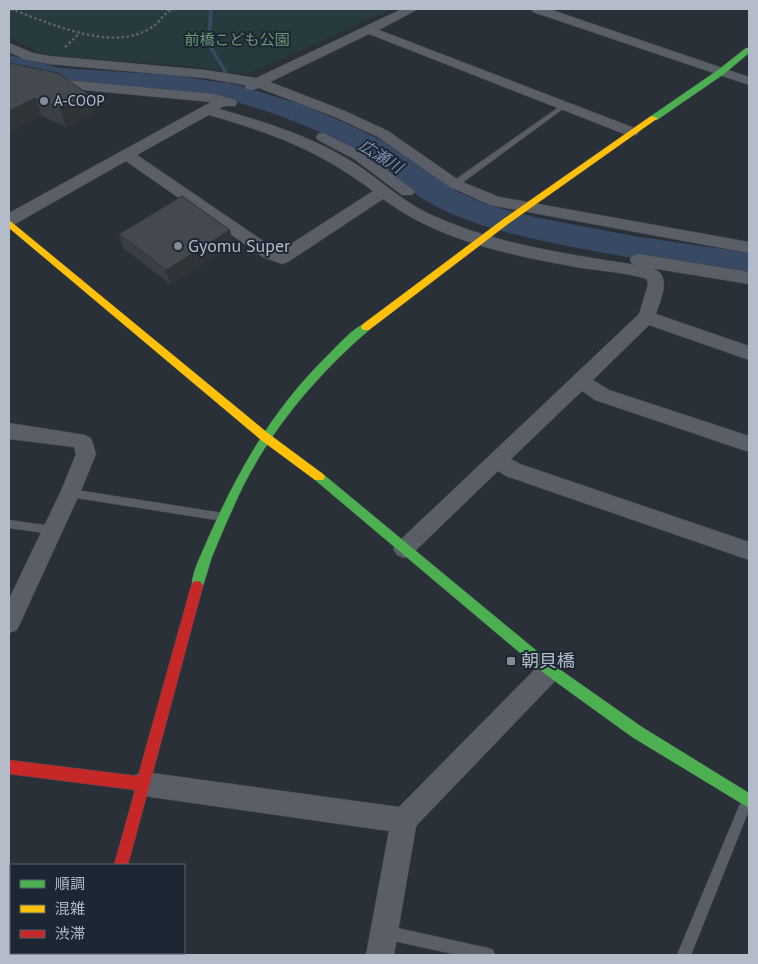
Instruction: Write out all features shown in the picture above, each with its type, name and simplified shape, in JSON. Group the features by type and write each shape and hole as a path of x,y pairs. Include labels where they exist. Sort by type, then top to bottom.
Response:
{"street":[{"path":"412,9 248,83 220,103 9,222 265,437 312,471 404,550 550,670 636,732 748,800"},
{"path":"537,9 749,82"},
{"path":"369,30 632,132"},
{"path":"9,47 29,56 49,60 222,76 248,83 340,114 383,134 455,184 520,210 749,248"},
{"path":"501,233 520,210 721,72 749,50"},
{"path":"9,74 41,82 214,98 255,124 330,155 359,172 426,219 479,235 501,233 749,278"},
{"path":"220,103 300,128 343,146 375,166 424,205 479,235 516,251 649,273 655,276 657,280 646,317 404,550"},
{"path":"128,155 269,253 282,258 384,191"},
{"path":"121,864 198,581 210,547 243,474 265,437 296,393 323,366 372,323 479,235"},
{"path":"646,317 749,352"},
{"path":"581,381 602,394 749,444"},
{"path":"9,431 78,440 84,444 86,454 70,493 11,613"},
{"path":"498,461 513,470 749,551"},
{"path":"382,944 404,820 550,670"},
{"path":"9,767 404,820"}],"lane":[{"path":"455,184 565,105"},
{"path":"70,493 224,517"},
{"path":"9,524 51,530"},
{"path":"684,955 748,800"},
{"path":"382,944 488,955"}],"path":[{"path":"11,9 80,34 106,38 141,32 162,20 169,10"},
{"path":"161,9 175,9"}],"green space":[{"name":"前橋こども公園","path":"9,9 393,9 245,74 189,66 57,56 38,52 9,37"}],"building":[{"path":"9,63 58,73 88,94 60,109 35,98 9,111"},
{"name":"Gyomu Super","path":"182,196 230,230 166,270 119,234"}],"waterway":[{"path":"211,9 209,45 227,74 228,91"},
{"name":"広瀬川","path":"9,63 21,68 60,76 173,83 228,91 293,111 341,132 372,148 447,199 477,212 534,228 634,247 749,265"}],"traffic: fast":[{"path":"654,118 721,72 749,50"},
{"path":"197,586 201,570 233,495 263,441 298,393 341,348 366,327"},
{"path":"319,477 550,670 637,732 749,801"}],"traffic: slow":[{"path":"366,327 505,222 654,118"},
{"path":"9,223 265,437 319,477"}],"traffic: jam":[{"path":"121,864 197,586"},
{"path":"9,767 144,784"}],"place":[{"name":"A-COOP","path":"44,101"},
{"name":"Gyomu Super","path":"178,246"},
{"name":"朝貝橋","path":"511,661"}]}
